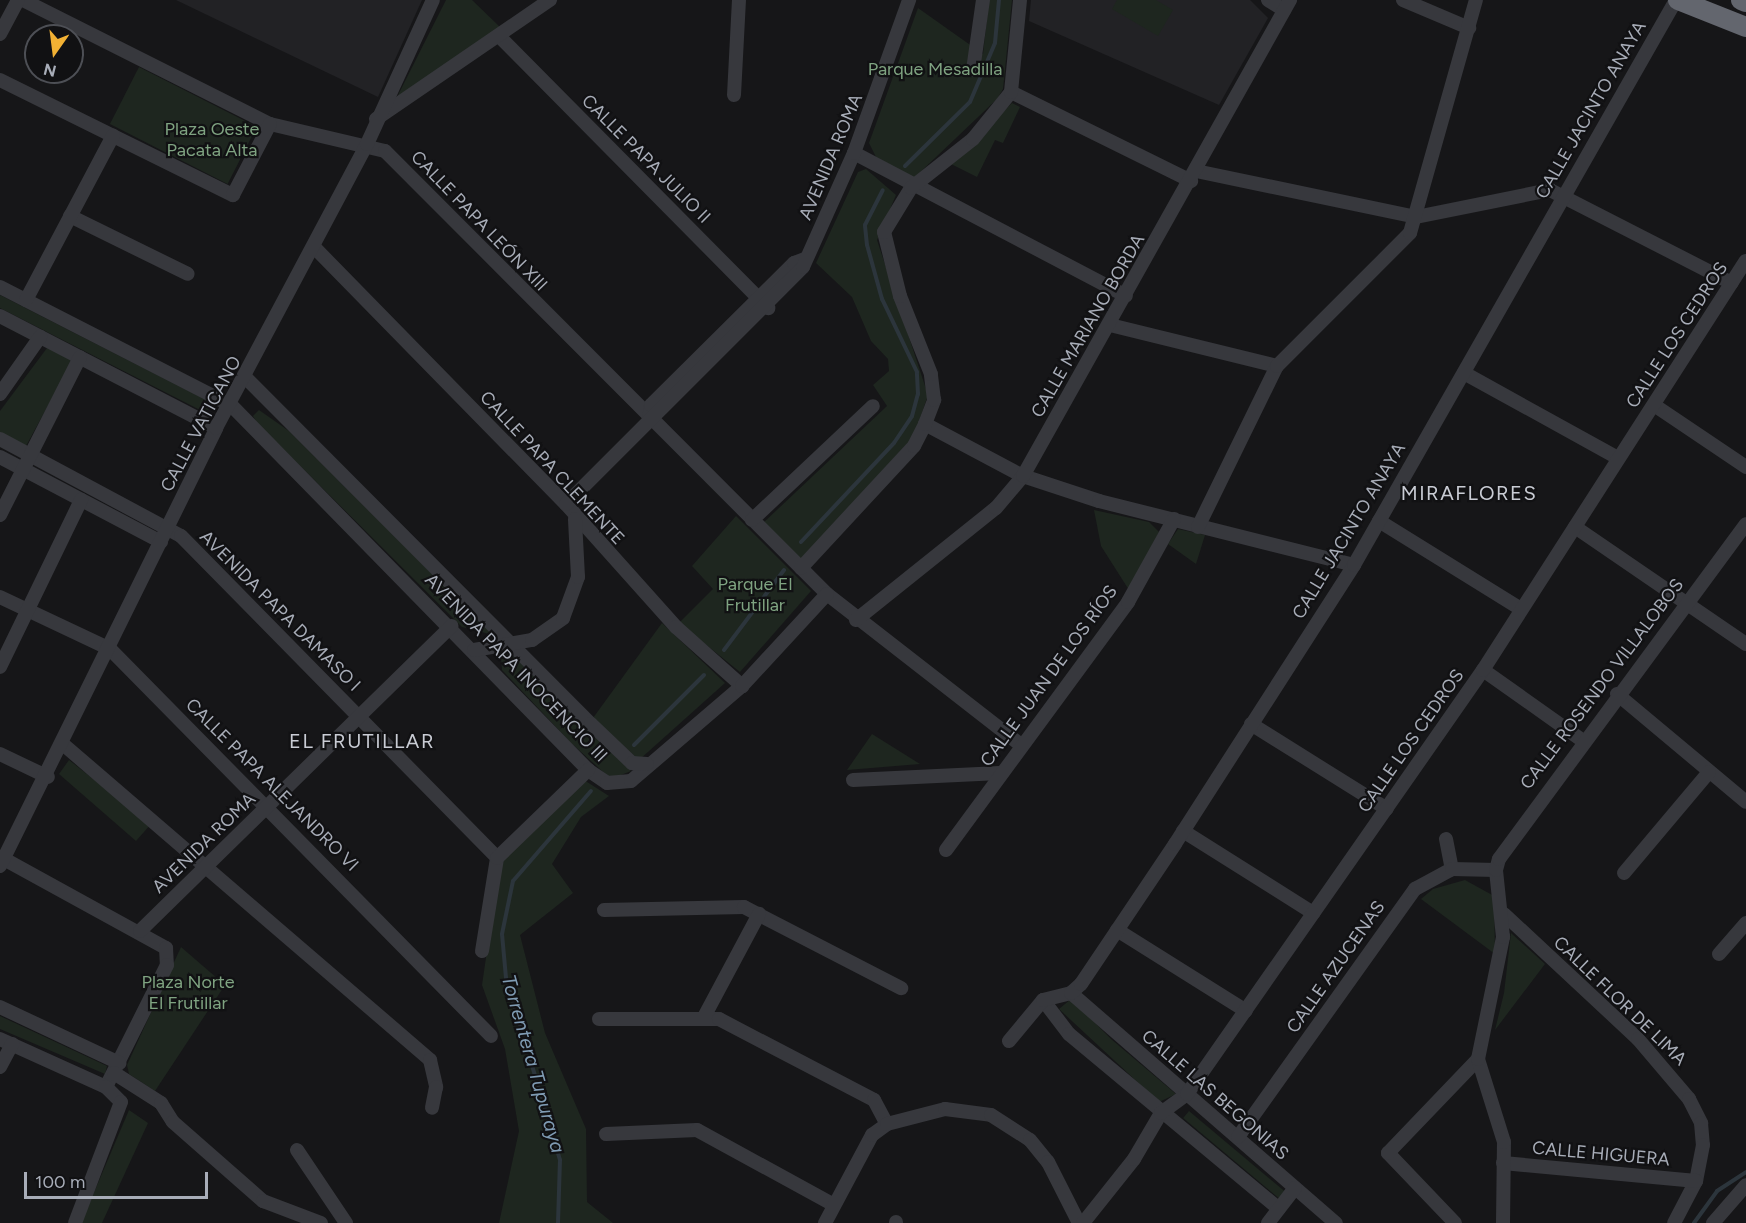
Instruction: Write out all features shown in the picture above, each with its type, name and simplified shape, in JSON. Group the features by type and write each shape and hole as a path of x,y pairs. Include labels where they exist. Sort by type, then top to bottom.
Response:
{"highway":[{"path":"1677,0 1746,27"},
{"path":"1741,0 1746,2"}],"street":[{"path":"0,34 18,0"},
{"name":"CALLE PAPA LEÓN XIII","path":"23,0 291,133 367,144 385,151 649,420 827,594 856,620 1021,745"},
{"name":"CALLE VATICANO","path":"2,862 64,745 216,428 246,378 367,144 375,120 433,0"},
{"path":"375,120 550,0"},
{"path":"734,95 739,0"},
{"name":"AVENIDA ROMA","path":"566,504 805,259 854,153 909,0"},
{"path":"973,70 983,0"},
{"path":"801,568 914,446 925,424 934,400 931,374 900,296 884,232 911,188 973,139 1011,92 1020,0"},
{"path":"1268,0 1287,5"},
{"path":"1403,0 1469,28"},
{"path":"1198,527 1277,366 1410,233 1476,0"},
{"name":"CALLE JACINTO ANAYA","path":"1071,993 1117,930 1183,831 1354,565 1464,373 1562,194 1677,0"},
{"name":"CALLE MARIANO BORDA","path":"856,620 996,508 1023,476 1194,176 1287,5"},
{"name":"CALLE PAPA JULIO II","path":"499,36 763,303"},
{"path":"0,80 233,195 270,124"},
{"path":"1011,92 1194,176 1416,217 1550,189 1732,283"},
{"path":"26,300 113,136"},
{"path":"854,153 911,188 1126,297"},
{"path":"70,216 188,274"},
{"name":"CALLE PAPA CLEMENTE","path":"314,247 566,504 575,519 676,627 742,686"},
{"name":"CALLE LOS CEDROS","path":"1081,1223 1134,1159 1161,1113 1187,1094 1483,670 1616,457 1654,405 1746,261"},
{"name":"AVENIDA PAPA INOCENCIO III","path":"0,287 231,405 451,626 588,770 620,785 647,764"},
{"path":"0,316 216,428"},
{"path":"1110,325 1277,366"},
{"path":"0,394 40,337"},
{"path":"0,514 25,470 80,357"},
{"path":"1464,373 1616,457"},
{"name":"AVENIDA PAPA INOCENCIO III","path":"246,378 632,763 647,764"},
{"path":"1654,405 1746,467"},
{"path":"752,520 873,406"},
{"path":"925,424 1023,476 1198,527 1354,565"},
{"name":"AVENIDA PAPA DAMASO I","path":"0,439 167,527 359,716 497,858"},
{"path":"0,457 160,542"},
{"path":"0,667 81,500"},
{"path":"474,650 548,632 573,601 578,577 575,519"},
{"name":"CALLE JUAN DE LOS RÍOS","path":"946,850 1128,602 1174,519"},
{"path":"1378,521 1521,609"},
{"name":"CALLE ROSENDO VILLALOBOS","path":"1496,870 1509,840 1684,603 1746,524"},
{"path":"1575,526 1746,644"},
{"path":"647,764 742,686 827,594"},
{"name":"CALLE PAPA ALEJANDRO VI","path":"0,597 110,649 268,806 492,1036"},
{"name":"AVENIDA ROMA","path":"140,931 451,626"},
{"path":"1483,670 1582,740"},
{"path":"1617,694 1746,802"},
{"path":"1251,724 1386,808"},
{"path":"64,745 208,864 430,1060 436,1087 432,1108"},
{"path":"0,754 48,777"},
{"path":"482,951 497,858 588,770"},
{"path":"1624,873 1709,772"},
{"path":"853,780 1000,774"},
{"path":"1183,831 1313,913"},
{"path":"1446,839 1452,869 1496,870 1504,914 1478,1059 1498,1117 1503,1163 1503,1223"},
{"path":"2,862 162,944 169,961 106,1087"},
{"name":"CALLE AZUCENAS","path":"1238,1137 1390,918 1415,890 1452,869"},
{"path":"604,910 744,907 901,988"},
{"path":"704,1017 759,914"},
{"name":"CALLE FLOR DE LIMA","path":"1504,914 1638,1039 1689,1099 1701,1123 1696,1181 1674,1223"},
{"path":"1719,954 1746,923"},
{"path":"1117,930 1246,1011"},
{"path":"1008,1041 1042,1000 1071,993"},
{"name":"CALLE LAS BEGONIAS","path":"1071,993 1336,1223"},
{"path":"1042,1000 1069,1034 1279,1209"},
{"path":"0,1007 116,1068 161,1103 240,1183 294,1218 321,1223"},
{"path":"599,1019 704,1017 719,1019 874,1100 887,1124"},
{"path":"0,1067 6,1041 106,1087 121,1102 120,1116 75,1223"},
{"path":"1455,1223 1388,1154 1478,1059"},
{"path":"825,1223 872,1135 887,1124 945,1109 1011,1124 1048,1162 1081,1223"},
{"path":"606,1134 697,1130 834,1205"},
{"path":"297,1150 346,1223"},
{"name":"CALLE HIGUERA","path":"1503,1163 1696,1181"},
{"path":"1713,1223 1746,1185"},
{"path":"1268,1223 1295,1188"}],"shaded area":[{"path":"176,0 422,0 378,97"},
{"path":"1031,0 1250,0 1268,18 1219,105 1029,21"}],"green space":[{"path":"446,0 472,0 500,27 397,97"},
{"name":"Parque Mesadilla","path":"989,0 1012,0 1003,89 997,99 914,178 876,157 869,143 918,8 983,54"},
{"path":"1117,0 1156,0 1173,10 1158,36 1112,9"},
{"name":"Plaza Oeste Pacata Alta","path":"139,67 257,127 228,184 110,124"},
{"path":"1012,103 1020,107 1003,143 995,140 977,177 951,164"},
{"path":"866,169 896,195 877,240 928,395 914,436 800,561 762,524 887,406 873,385 889,371 888,359 871,341 852,297 816,263 858,172"},
{"path":"0,295 210,402 213,407 204,412 0,308"},
{"path":"47,348 73,360 26,446 0,432 0,411"},
{"path":"259,410 289,431 493,635 462,627 257,423 253,416"},
{"path":"1094,510 1149,522 1159,532 1129,590 1101,546"},
{"name":"Parque El Frutillar","path":"736,516 811,591 740,672 679,623 713,589 692,566"},
{"path":"1178,529 1205,535 1196,564 1168,544"},
{"name":"Parque El Frutillar","path":"662,623 725,683 639,760 593,718"},
{"path":"510,652 631,771 611,779 571,743 502,670 501,658"},
{"path":"872,734 920,764 847,770"},
{"path":"69,760 151,824 136,841 59,774"},
{"path":"584,780 609,796 581,817 552,864 573,893 520,935 545,1033 586,1129 587,1202 613,1223 499,1223 519,1131 505,1049 482,985 496,889 504,859"},
{"path":"1465,880 1494,896 1495,954 1421,899 1433,889"},
{"path":"1511,933 1545,964 1495,1030 1504,993"},
{"name":"Plaza Norte El Frutillar","path":"181,947 225,985 155,1091 129,1074 127,1065"},
{"path":"1071,999 1111,1039 1176,1094 1159,1102 1059,1009"},
{"path":"0,1016 107,1066 105,1074 0,1029"},
{"path":"129,1110 148,1123 102,1223 81,1223"},
{"path":"1189,1111 1286,1192 1280,1199 1183,1118"}],"waterway":[{"name":"Torrentera Tupuraya","path":"905,166 970,102 995,43 999,0"},
{"name":"Torrentera Tupuraya","path":"801,542 894,443 912,416 918,394 917,372 882,299 867,245 865,225 883,190"},
{"name":"Torrentera Tupuraya","path":"724,650 784,570"},
{"name":"Torrentera Tupuraya","path":"634,745 704,675"},
{"name":"Torrentera Tupuraya","path":"558,1223 560,1160 506,978 502,934 513,881 591,791"},
{"path":"1694,1223 1717,1191 1746,1172"}],"district":[{"name":"MIRAFLORES","path":"1469,493"},
{"name":"EL FRUTILLAR","path":"362,741"}]}
